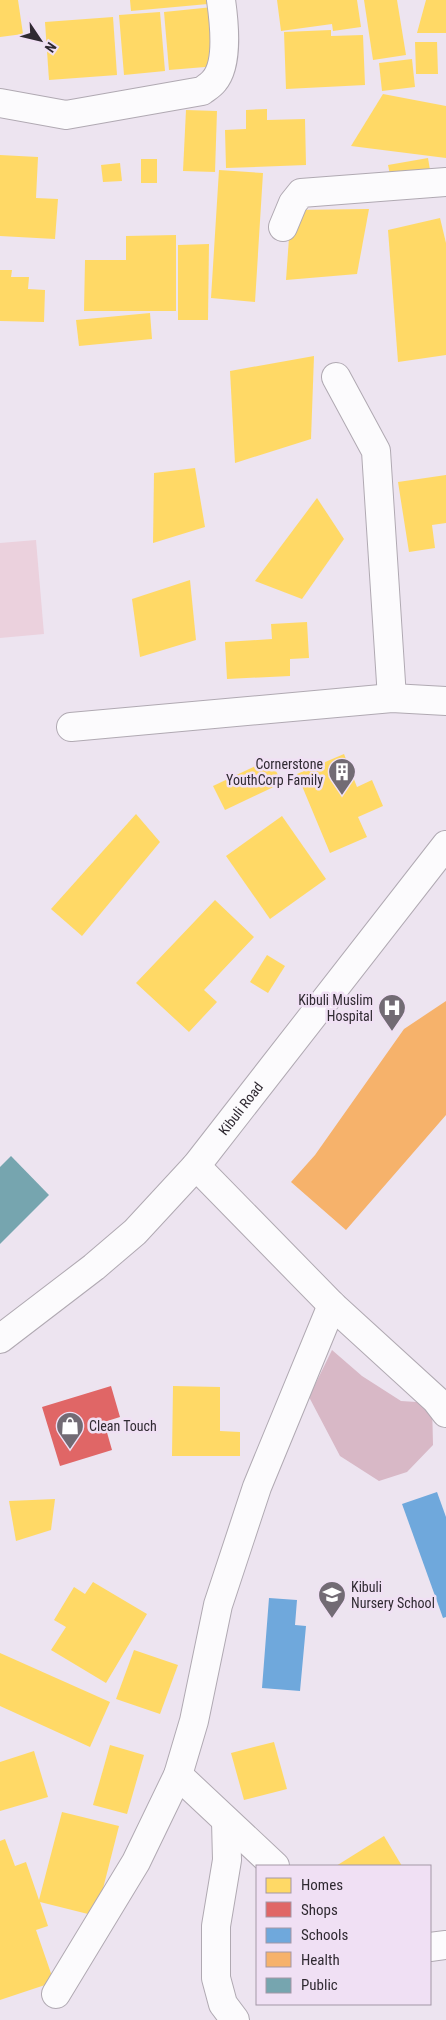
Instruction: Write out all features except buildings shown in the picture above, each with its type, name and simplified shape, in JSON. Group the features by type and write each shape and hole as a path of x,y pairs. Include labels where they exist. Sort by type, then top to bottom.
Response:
{"street":[{"path":"0,103 66,115 202,91 215,80 222,60 224,28 221,0"},
{"path":"283,227 292,203 301,193 446,182"},
{"path":"336,377 376,451 392,698"},
{"path":"71,728 392,698 446,700"},
{"name":"Kibuli Road","path":"0,1339 94,1267 134,1232 196,1166 446,845"},
{"path":"196,1166 332,1305 436,1400 446,1413"},
{"path":"56,1994 136,1862 178,1775 194,1721 218,1605 257,1487 332,1305"},
{"path":"178,1775 274,1865"},
{"path":"226,1821 226,1860 216,1926 216,1978 223,2004 235,2020"},
{"path":"431,1946 446,1945"}],"shaded area":[{"path":"36,540 44,634 0,638 0,543"},
{"path":"332,1350 362,1376 401,1401 432,1403 433,1445 407,1472 379,1481 340,1456 309,1397"}],"place":[{"name":"Cornerstone YouthCorp Family","path":"342,796"},
{"name":"Kibuli Muslim Hospital","path":"392,1032"},
{"name":"Clean Touch","path":"70,1450"},
{"name":"Kibuli Nursery School","path":"332,1619"}]}
